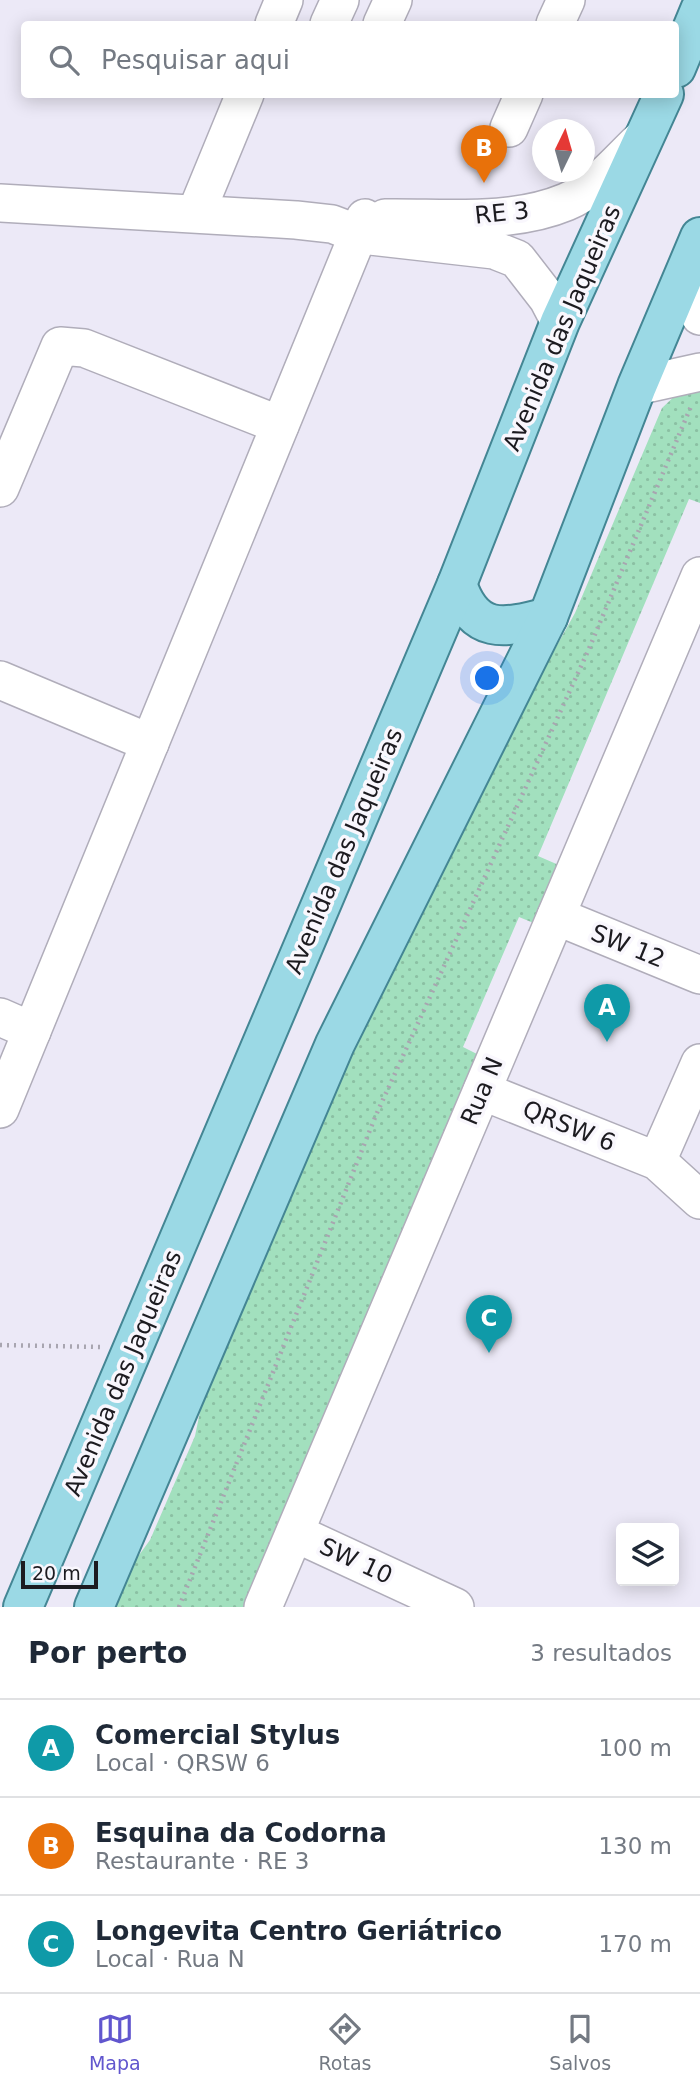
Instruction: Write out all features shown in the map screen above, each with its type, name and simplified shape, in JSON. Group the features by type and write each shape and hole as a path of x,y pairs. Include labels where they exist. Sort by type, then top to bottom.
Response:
{"main road":[{"path":"679,61 700,10"},
{"name":"Avenida das Jaqueiras","path":"23,1607 457,584 560,322 662,98"},
{"path":"94,1607 335,1044 548,617 637,386 694,253"},
{"path":"457,584 465,608 480,620 511,626 548,617"}],"street":[{"path":"275,21 284,0"},
{"path":"331,21 340,0"},
{"path":"383,21 393,0"},
{"path":"556,21 566,0"},
{"path":"196,213 243,98"},
{"path":"509,128 522,98"},
{"name":"RE 3","path":"352,226 510,216 567,202 590,187 648,134"},
{"name":"RE 3","path":"0,203 196,213 352,226 494,250 517,259 548,299 560,322"},
{"path":"0,1109 16,1024 150,743 347,259 352,226"},
{"path":"694,253 700,316"},
{"path":"0,488 60,346 84,348 280,425"},
{"path":"637,386 697,386"},
{"name":"Rua N","path":"263,1607 700,576"},
{"path":"0,680 150,743"},
{"name":"SW 12","path":"556,916 700,975"},
{"path":"657,1161 700,1062"},
{"name":"QRSW 6","path":"482,1091 657,1161 700,1200"},
{"name":"SW 10","path":"295,1533 455,1607"}],"path":[{"path":"179,1607 376,1115 589,651 697,386"},
{"path":"0,1345 108,1348 130,1358"}],"green space":[{"path":"700,384 700,503 689,499 538,856 561,866 536,924 519,917 463,1047 481,1056 247,1607 108,1607 118,1584 150,1540 195,1436 208,1373 339,1065 531,692 575,613 662,408 681,390"}],"place":[{"name":"Esquina da Codorna","path":"484,183"},
{"name":"Comercial Stylus","path":"607,1042"},
{"name":"Longevita Centro Geriátrico","path":"489,1353"}]}
